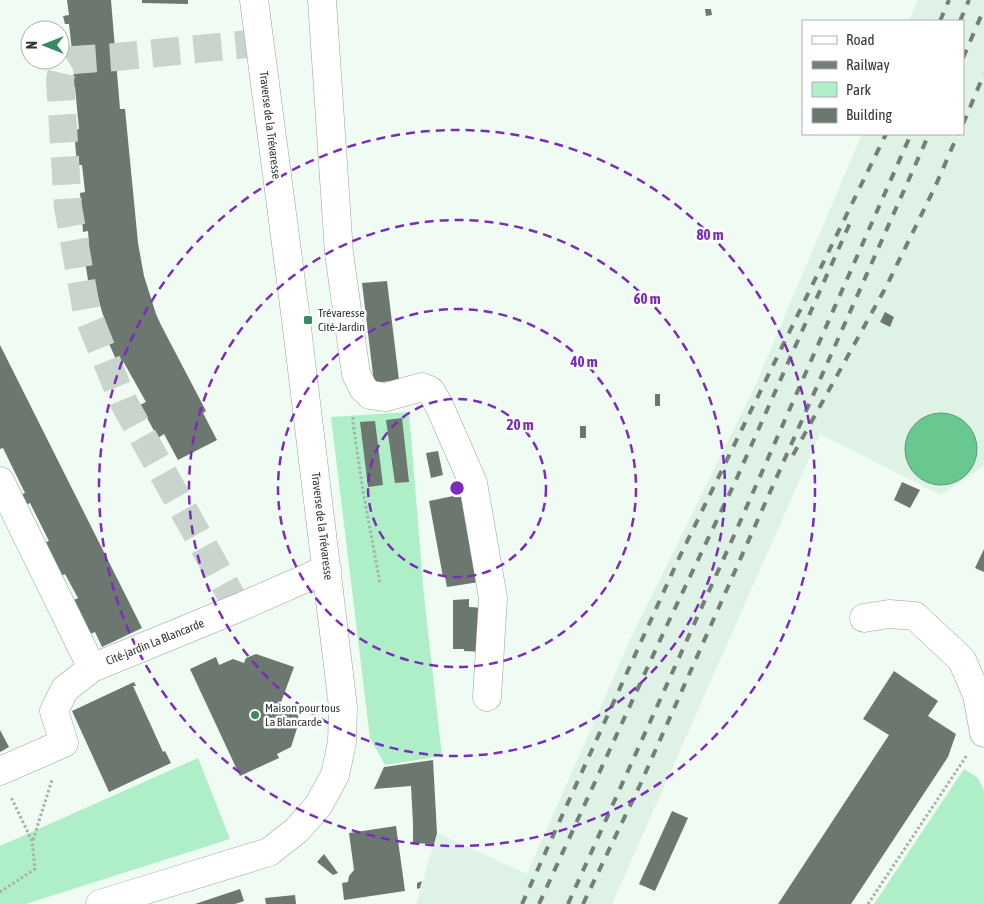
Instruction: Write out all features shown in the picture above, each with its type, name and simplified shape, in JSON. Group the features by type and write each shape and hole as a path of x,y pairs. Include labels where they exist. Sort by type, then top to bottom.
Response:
{"street":[{"name":"Traverse de la Trévaresse","path":"100,904 269,852 297,830 318,806 336,774 342,742 343,707 327,570 254,0"},
{"path":"322,0 340,253 356,374 363,388 370,395 386,397 422,387 430,390 439,405 473,484 494,598 487,697"},
{"name":"Cité-jardin La Blancarde","path":"0,481 92,668 327,570"},
{"path":"864,618 889,614 915,616 962,660 977,695 984,731"},
{"path":"4,781 64,743 54,711 65,689 92,668"}],"path":[{"path":"356,374 353,423 363,491 380,582"},
{"path":"868,904 984,731"},
{"path":"32,841 64,743"},
{"path":"0,892 35,869 32,841 4,781"}],"shaded area":[{"path":"918,0 984,0 983,467 941,495 820,434 612,904 416,904 437,833 527,874 631,638 756,384 862,135 964,135 964,20 909,20"},
{"path":"941,413 955,416 967,423 974,435 977,449 974,463 967,475 955,482 941,485 927,482 915,475 908,463 905,449 908,435 915,423 927,416"}],"green space":[{"path":"409,412 424,596 442,756 385,765 370,738 331,417"},
{"path":"198,758 230,839 26,904 0,904 0,846"},
{"path":"964,769 978,778 984,790 984,904 874,904"}],"building":[{"path":"67,0 111,0 120,109 125,109 138,243 144,276 156,314 206,411 203,413 217,440 178,460 164,434 158,438 140,405 146,402 123,361 118,364 103,330 108,328 98,297 93,298 88,280 85,261 90,260 88,231 83,232 80,193 85,192 82,165 77,165 74,130 79,129 75,87 70,87 69,77 74,75 70,20 64,20 63,16 69,15"},
{"path":"142,0 188,0 188,4 142,3"},
{"path":"705,9 711,9 712,15 706,16"},
{"path":"387,281 399,380 374,383 362,283"},
{"path":"885,312 894,317 890,327 880,322"},
{"path":"0,345 142,628 102,647 95,632 90,634 74,600 78,598 65,574 61,576 44,543 49,541 30,503 25,505 20,495 25,493 3,448 0,449"},
{"path":"655,394 660,394 660,406 655,406"},
{"path":"402,418 409,482 395,483 386,420"},
{"path":"375,421 383,485 368,487 360,422"},
{"path":"580,426 586,426 586,438 580,438"},
{"path":"438,451 443,475 431,478 426,453"},
{"path":"902,482 920,490 910,508 894,500"},
{"path":"463,494 479,582 447,587 445,577 443,577 429,501"},
{"path":"984,549 984,572 975,568"},
{"path":"469,599 469,607 485,608 485,652 453,649 453,600"},
{"name":"Maison pour tous La Blancarde","path":"256,654 294,667 280,705 300,711 298,718 300,719 291,747 277,754 279,758 240,776 190,669 216,657 219,665 233,659 244,663 246,658"},
{"path":"894,671 938,701 928,716 956,734 948,757 851,904 778,904 889,735 863,719"},
{"path":"134,682 136,686 133,686 163,752 165,751 171,763 109,792 72,711"},
{"path":"0,730 9,747 0,752"},
{"path":"433,760 437,833 434,844 413,843 411,786 374,789 384,767"},
{"path":"672,811 688,818 655,891 639,884"},
{"path":"396,826 405,891 344,900 342,883 348,882 349,876 354,870 349,833"},
{"path":"324,854 338,873 333,875 317,862"},
{"path":"422,881 420,888 417,889 417,883"},
{"path":"240,889 244,901 235,904 195,904"},
{"path":"295,895 296,904 266,904 265,898"}],"tunnel":[{"path":"238,608 123,401 87,313 68,207 60,79 63,66 73,60 259,43"}],"railway":[{"path":"940,20 949,0"},
{"path":"960,20 969,0"},
{"path":"964,56 984,9"},
{"path":"964,122 984,74"},
{"path":"522,904 679,558 886,135"},
{"path":"568,904 732,540 911,135"},
{"path":"583,904 640,785 929,135"},
{"path":"793,455 886,287 935,187 958,135"},
{"path":"539,904 736,480 850,223"}],"place":[{"name":"Trévaresse Cité-Jardin","path":"308,320"},
{"name":"Maison pour tous La Blancarde","path":"255,715"}]}
